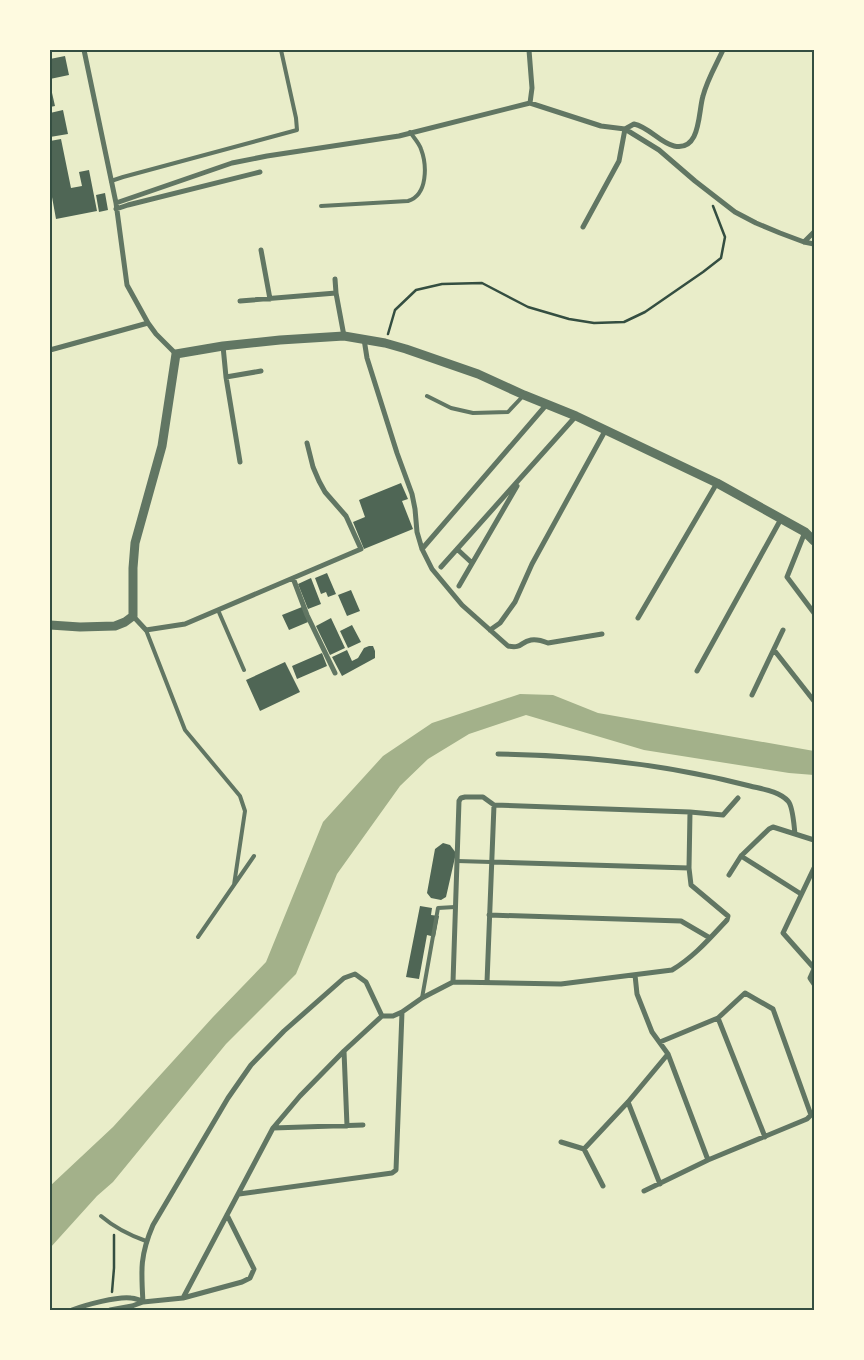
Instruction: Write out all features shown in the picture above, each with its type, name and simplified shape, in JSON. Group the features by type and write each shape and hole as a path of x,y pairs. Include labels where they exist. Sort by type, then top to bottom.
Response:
{"street":[{"path":"84,50 112,181 127,285 148,323 176,354"},
{"path":"529,50 532,88 530,103"},
{"path":"625,129 634,124 642,126 672,146 687,144 693,139 697,131 703,95 723,50"},
{"path":"116,206 232,163 399,136 530,103 601,126 625,129 659,150 735,212 756,223 804,242 814,244"},
{"path":"583,227 619,161 625,129"},
{"path":"116,206 128,205 260,172"},
{"path":"804,242 814,232"},
{"path":"261,250 270,299"},
{"path":"335,278 344,336"},
{"path":"240,301 336,293"},
{"path":"50,350 148,323"},
{"path":"176,354 223,346 344,336 385,343 406,349 478,374 576,416 717,483 805,532 814,541"},
{"path":"364,339 366,358 412,494 417,532 422,549 432,569 462,605 508,646 517,647 530,640 541,640 548,643 602,634"},
{"path":"223,346 226,377 240,462"},
{"path":"176,354 162,446 135,543 132,616 146,630 185,624 361,548 346,516 325,492 319,481 313,468 307,443"},
{"path":"226,377 260,371"},
{"path":"422,549 547,404"},
{"path":"441,567 576,416"},
{"path":"490,630 500,624 515,602 532,564 605,430"},
{"path":"460,586 522,477"},
{"path":"638,618 717,483"},
{"path":"697,671 781,519"},
{"path":"805,532 787,578 814,613"},
{"path":"457,549 472,563"},
{"path":"293,578 307,615 335,673"},
{"path":"50,625 80,627 115,626 125,622 132,616"},
{"path":"752,695 783,630"},
{"path":"774,650 814,701"},
{"path":"498,754 544,755 624,762 726,780 772,792 787,799 791,804 795,834"},
{"path":"453,982 459,801 461,798 483,797 494,805 690,812 723,815 738,798"},
{"path":"487,982 494,805"},
{"path":"183,1298 273,1128 300,1096 382,1016 393,1016 402,1012 422,998 453,982 561,984 672,970 684,963 727,920 728,916 691,885 689,868 690,812"},
{"path":"729,875 741,856 773,827 814,840"},
{"path":"741,856 801,894"},
{"path":"491,862 689,868"},
{"path":"814,868 783,933 814,968 810,978 814,984"},
{"path":"490,915 681,921 710,938"},
{"path":"143,1302 142,1255 153,1225 228,1098 251,1065 284,1030 344,978 355,974 366,982 382,1016"},
{"path":"635,975 637,994 652,1032 668,1054 708,1160"},
{"path":"644,1191 708,1160 807,1118 811,1114 773,1009 745,992 718,1018 660,1042"},
{"path":"239,1194 392,1173 396,1170 402,1012"},
{"path":"718,1018 765,1137"},
{"path":"344,1051 347,1126"},
{"path":"584,1149 628,1102 668,1054"},
{"path":"628,1102 660,1184"},
{"path":"273,1128 363,1125"},
{"path":"561,1142 584,1149 603,1186"},
{"path":"110,1310 143,1302 183,1298 242,1282 250,1278 254,1269 227,1215"},
{"path":"72,1310 94,1303 130,1297 143,1302"}],"lane":[{"path":"112,181 297,130 281,50"},
{"path":"321,206 408,201 414,199 420,192 424,181 425,162 420,147 410,132"},
{"path":"427,396 451,408 473,413 508,412 524,395"},
{"path":"218,610 244,670"},
{"path":"146,630 185,730 240,796 245,811 234,885"},
{"path":"198,937 254,856"},
{"path":"457,860 491,862"},
{"path":"422,998 438,908 455,907"},
{"path":"101,1216 124,1232 146,1241"}],"path":[{"path":"385,343 395,310 416,290 442,284 482,283 528,307 569,319 594,323 624,322 645,312 721,258 725,237 713,205"},
{"path":"114,1226 112,1294 114,1299"}],"shaded area":[{"path":"520,694 553,695 598,713 814,751 814,775 789,773 644,750 526,715 469,734 428,759 400,786 337,874 296,974 226,1044 113,1182 97,1196 50,1248 50,1186 113,1127 266,962 323,822 383,756 432,723"}],"building":[{"path":"65,56 69,75 50,79 50,59"},
{"path":"50,84 55,106 50,107"},
{"path":"63,110 68,134 50,137 50,113"},
{"path":"61,139 71,188 82,186 79,172 89,170 97,211 56,219 50,186 50,141"},
{"path":"105,193 108,210 99,212 96,195"},
{"path":"401,483 408,499 402,501 413,529 364,549 353,522 365,517 359,500"},
{"path":"327,573 336,594 328,597 326,592 321,594 315,578"},
{"path":"311,578 321,604 308,609 298,584"},
{"path":"351,590 360,611 347,616 338,595"},
{"path":"302,607 308,622 289,630 282,615"},
{"path":"331,618 345,648 330,655 316,626"},
{"path":"352,625 361,642 348,648 340,631"},
{"path":"373,646 375,658 342,676 332,657 347,650 352,661 358,658 364,648"},
{"path":"322,653 327,666 297,679 292,666"},
{"path":"285,662 300,692 260,711 246,680"},
{"path":"443,843 450,845 456,853 446,897 441,900 431,898 427,893 435,849"},
{"path":"420,906 432,908 431,915 439,916 435,937 427,935 419,979 406,977"}]}
